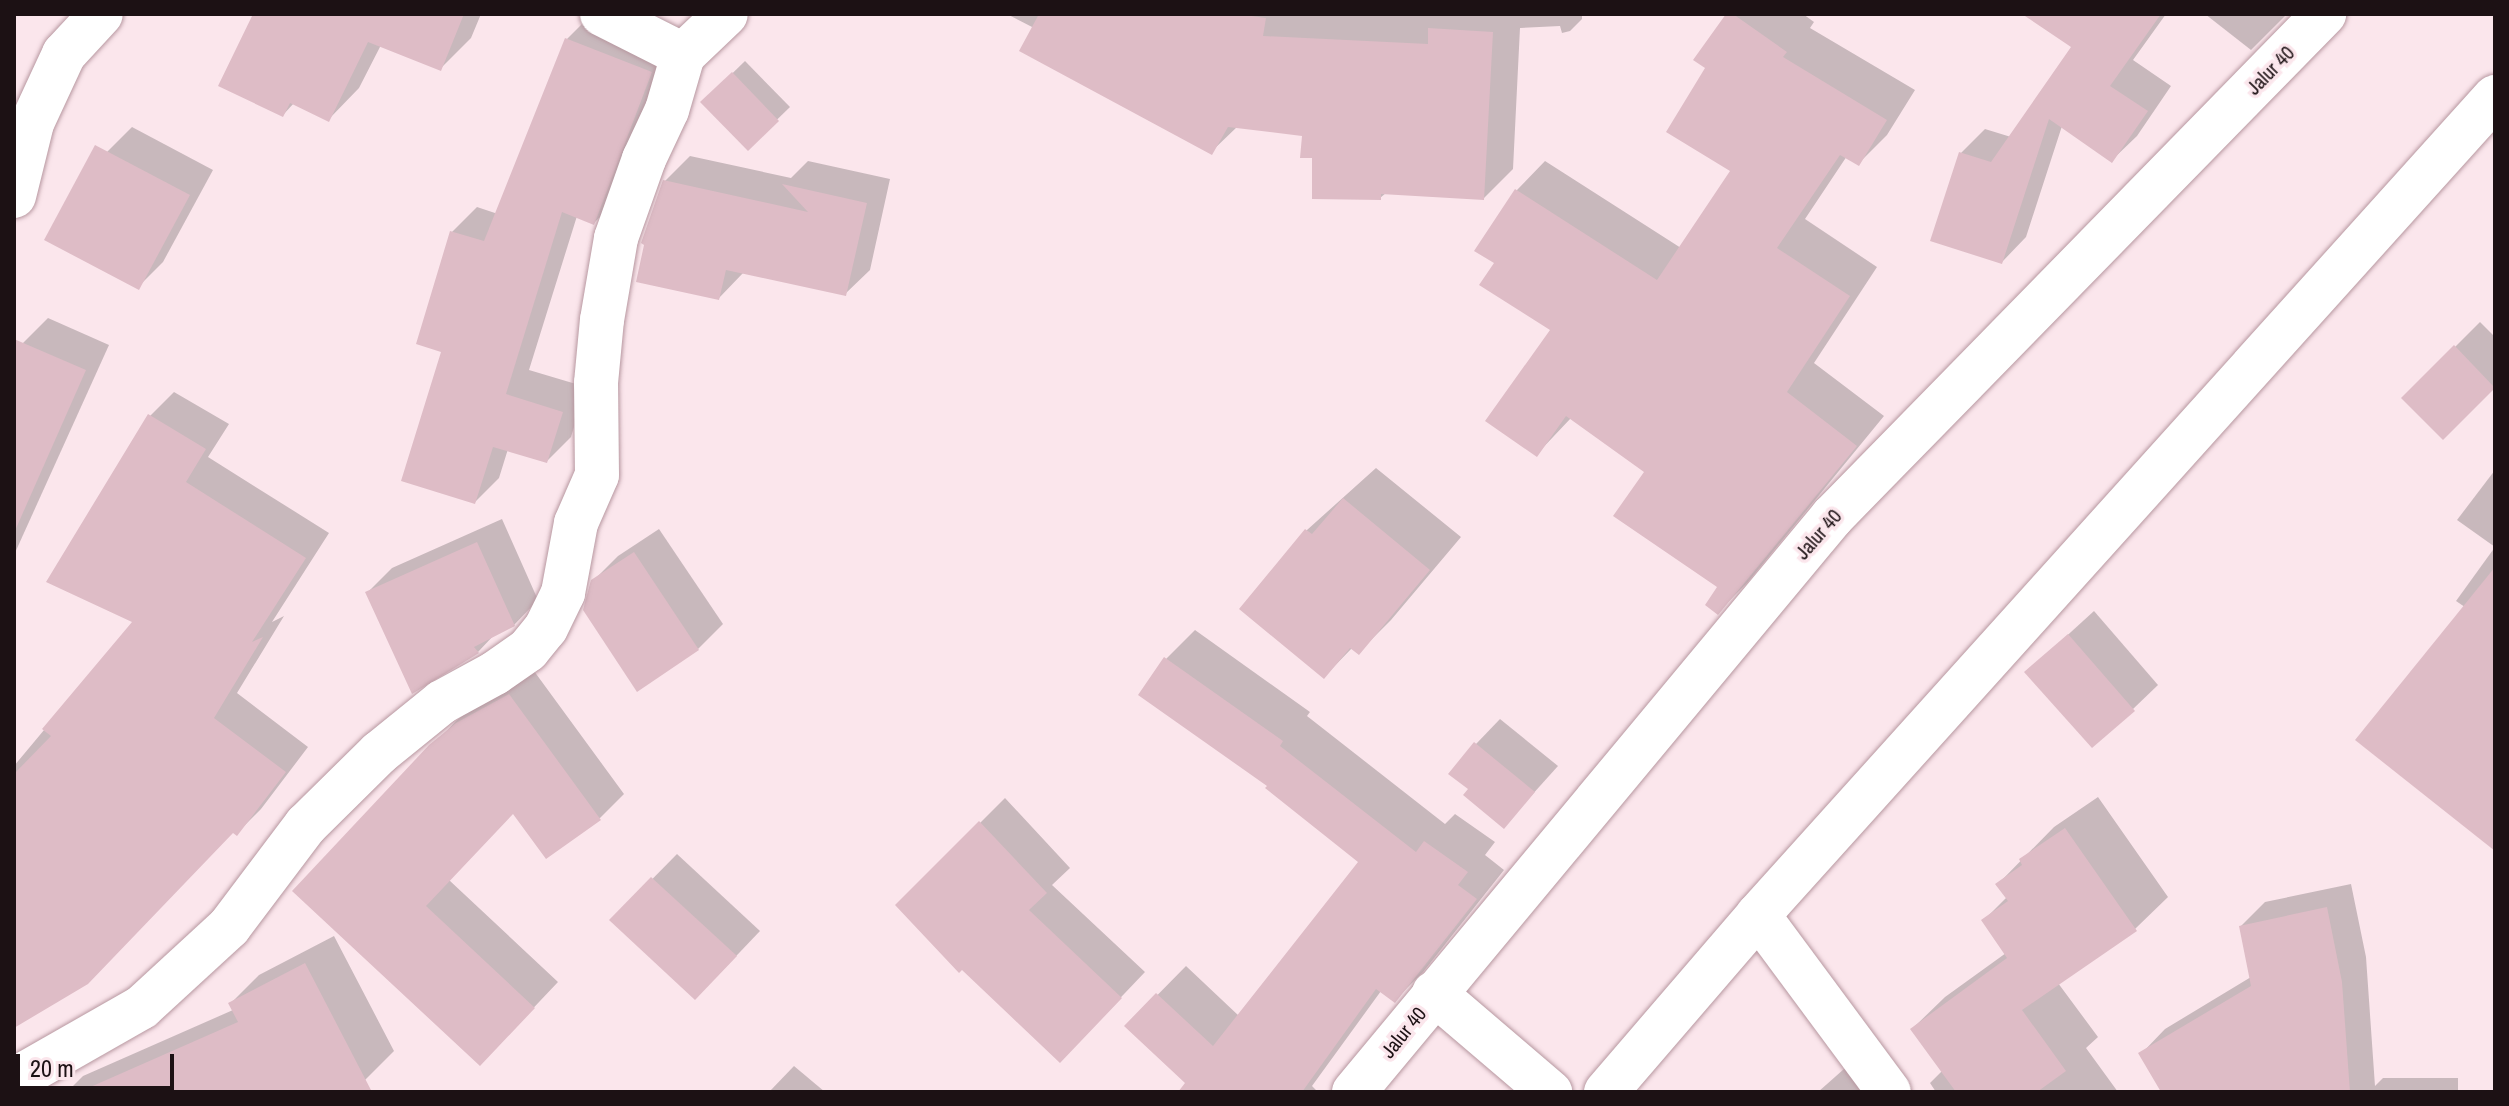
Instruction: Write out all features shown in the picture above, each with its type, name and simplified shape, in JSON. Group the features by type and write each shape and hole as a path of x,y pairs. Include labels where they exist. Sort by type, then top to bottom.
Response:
{"main road":[{"path":"14,196 32,123 64,54 101,14"},
{"path":"602,14 683,55"},
{"path":"14,1080 142,1007 229,927 306,825 379,753 442,702 495,673 528,650 546,628 563,593 576,523 597,475 596,383 602,320 616,238 644,159 667,110 683,55 726,14"},
{"name":"Jalur 40","path":"1354,1092 1832,517 2324,14"},
{"path":"1606,1092 1758,915 2495,97"},
{"path":"1758,915 1889,1092"},
{"path":"1434,993 1550,1092"}],"building":[{"path":"253,14 464,14 441,71 368,42 329,122 290,103 283,117 218,86"},
{"path":"1039,14 1237,14 1266,18 1263,36 1428,44 1428,28 1493,32 1484,200 1381,194 1381,200 1312,199 1312,158 1300,158 1302,136 1228,127 1212,155 1019,51"},
{"path":"1726,14 1733,14 1787,52 1783,57 1887,120 1859,166 1840,155 1777,248 1850,296 1787,392 1857,446 1718,615 1705,605 1717,587 1613,516 1644,472 1566,416 1537,457 1485,421 1550,330 1479,285 1494,263 1474,251 1515,189 1657,280 1730,171 1666,132 1705,68 1693,60"},
{"path":"2022,14 2161,14 2110,86 2148,111 2112,163 2049,119 2002,264 1930,241 1959,152 1991,162 2071,47"},
{"path":"565,38 652,72 594,225 562,212 506,394 563,412 547,463 493,447 475,504 401,481 441,352 416,344 450,231 484,241"},
{"path":"732,72 779,121 748,151 700,102"},
{"path":"95,145 190,195 139,290 44,240"},
{"path":"663,180 808,212 782,184 867,203 846,296 726,270 719,300 636,282 644,245 641,243"},
{"path":"14,339 86,370 14,533"},
{"path":"2454,345 2495,388 2443,440 2401,398"},
{"path":"148,414 206,449 186,482 306,558 252,642 263,637 214,718 286,772 237,836 233,833 88,984 14,1028 14,774 51,736 42,729 132,622 46,582"},
{"path":"1343,498 1430,570 1359,655 1350,648 1324,679 1239,609 1305,529 1312,534"},
{"path":"477,542 515,626 474,647 479,653 412,694 365,592"},
{"path":"634,552 699,650 637,692 583,610 591,580"},
{"path":"2495,567 2495,851 2355,740"},
{"path":"2068,634 2135,711 2092,748 2024,672"},
{"path":"1164,657 1283,741 1280,746 1416,852 1424,841 1468,872 1458,885 1477,899 1395,1003 1376,989 1302,1092 1178,1092 1185,1083 1124,1026 1156,993 1213,1046 1358,862 1265,788 1267,786 1138,695"},
{"path":"509,694 601,820 546,859 513,814 426,906 535,1008 480,1066 292,891 429,745 456,723"},
{"path":"1474,742 1535,792 1504,829 1463,795 1468,789 1448,774"},
{"path":"979,821 1047,893 1029,910 1122,998 1060,1063 962,970 959,973 895,905"},
{"path":"2065,828 2137,931 2022,1010 2066,1071 2037,1092 1956,1092 1910,1029 2007,958 1981,920 2008,901 1995,884 2022,865 2019,859"},
{"path":"651,877 737,956 695,1000 609,920"},
{"path":"2327,907 2342,982 2350,1092 2161,1092 2138,1053 2251,986 2239,926"},
{"path":"305,963 372,1092 79,1092 238,1022 228,1003"}]}
